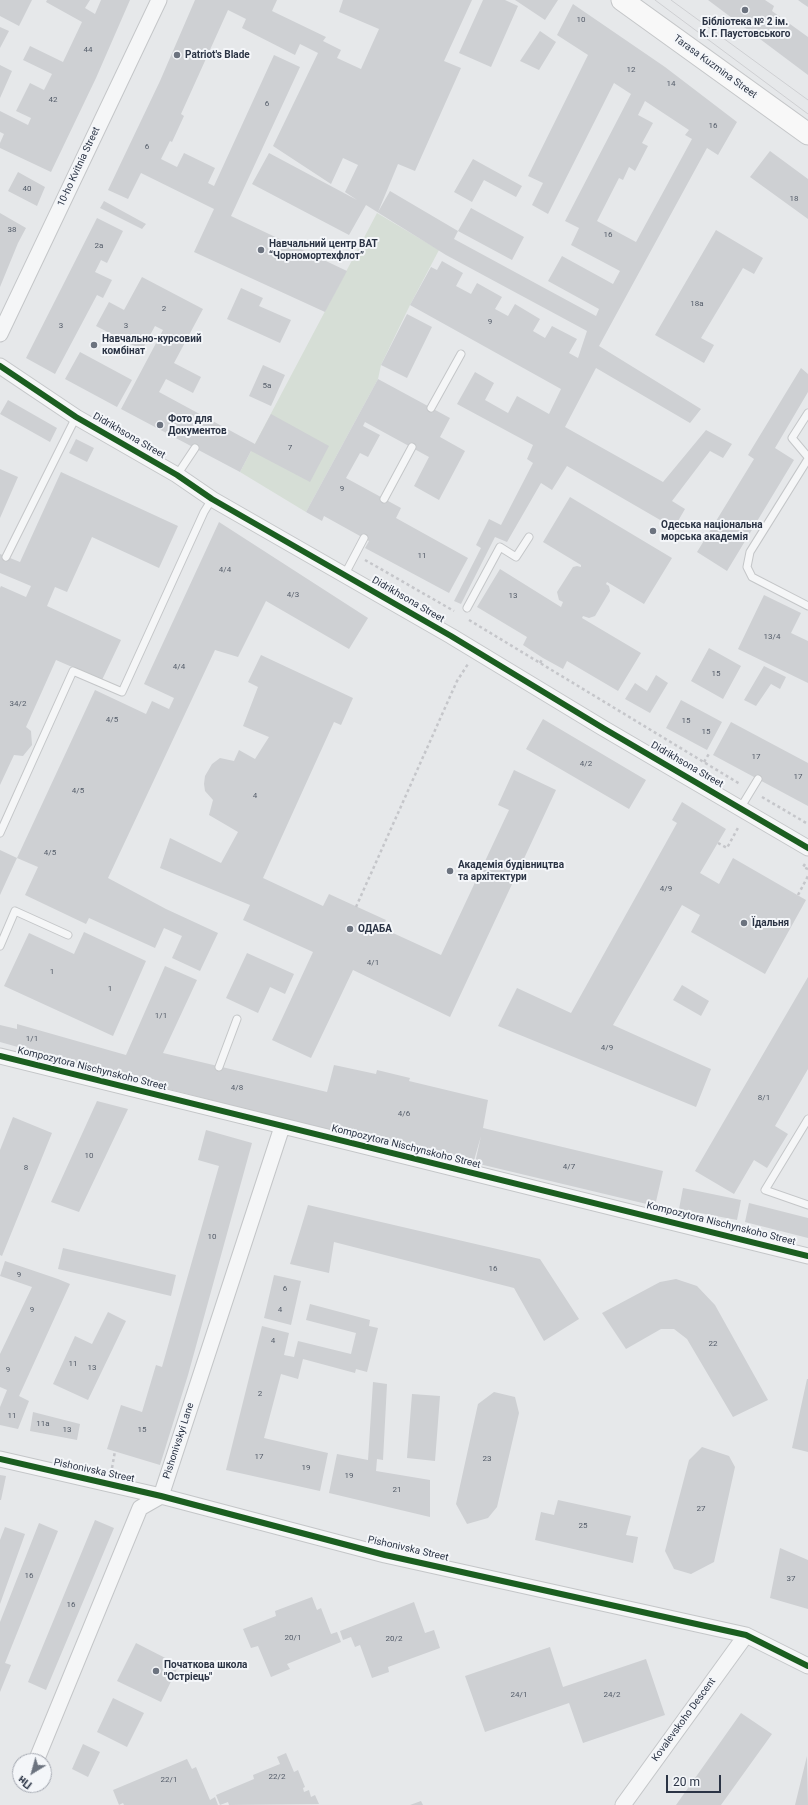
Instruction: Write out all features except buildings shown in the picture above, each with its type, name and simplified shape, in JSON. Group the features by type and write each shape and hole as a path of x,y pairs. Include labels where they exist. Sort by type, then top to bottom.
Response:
{"street":[{"name":"10-ho Kvitnia Street","path":"0,334 159,0"},
{"name":"Tarasa Kuzmina Street","path":"622,0 808,134"},
{"name":"Didrikhsona Street","path":"0,366 76,416 177,475 212,499 345,574 742,813 808,848"},
{"name":"Kompozytora Nischynskoho Street","path":"0,1056 210,1104 282,1127 808,1256"},
{"name":"Pishonivskyi Lane","path":"161,1496 282,1127"},
{"name":"Pishonivska Street","path":"0,1459 161,1496 385,1555 746,1635 808,1666"},
{"path":"39,1753 140,1508 161,1496"},
{"name":"Kovalevskoho Descent","path":"623,1805 746,1635"}],"lane":[{"path":"431,408 461,354"},
{"path":"808,413 792,438 808,458 750,552 747,567 752,577 808,606"},
{"path":"6,557 76,416"},
{"path":"384,499 412,447"},
{"path":"177,475 195,448"},
{"path":"0,833 73,671 122,692 204,512 212,499"},
{"path":"467,608 500,547 516,557 529,537"},
{"path":"345,574 364,538"},
{"path":"742,813 751,790 758,779"},
{"path":"0,946 15,911 68,935"},
{"path":"219,1067 237,1019"},
{"path":"808,1119 765,1190 808,1205"}],"path":[{"path":"355,554 457,613"},
{"path":"469,620 808,824"},
{"path":"356,907 457,681 476,652"},
{"path":"540,663 543,658"},
{"path":"704,762 710,752"},
{"path":"718,843 727,848 742,813"},
{"path":"798,895 808,876"}],"shaded area":[{"path":"377,213 439,250 381,365 378,379 306,512 240,472"}],"tram line":[{"path":"655,0 808,114"},
{"path":"671,0 808,100"}],"cycle path":[{"path":"0,366 76,417 177,475 212,499 451,636 603,728 808,848"},
{"path":"0,1056 808,1256"},
{"path":"0,1459 161,1496 385,1555 746,1635 808,1666"}],"place":[{"name":"Бібліотека № 2 ім. К. Г. Паустовського","path":"745,10"},
{"name":"Patriot's Blade","path":"177,55"},
{"name":"Навчальний центр ВАТ “Чорномортехфлот”","path":"261,250"},
{"name":"Навчально-курсовий комбінат","path":"94,345"},
{"name":"Фото для Документов","path":"160,425"},
{"name":"Одеська національна морська академія","path":"653,531"},
{"name":"Академія будівництва та архітектури","path":"450,871"},
{"name":"Їдальня","path":"744,923"},
{"name":"ОДАБА","path":"350,929"},
{"name":"Початкова школа \"Остріець\"","path":"156,1671"}]}
